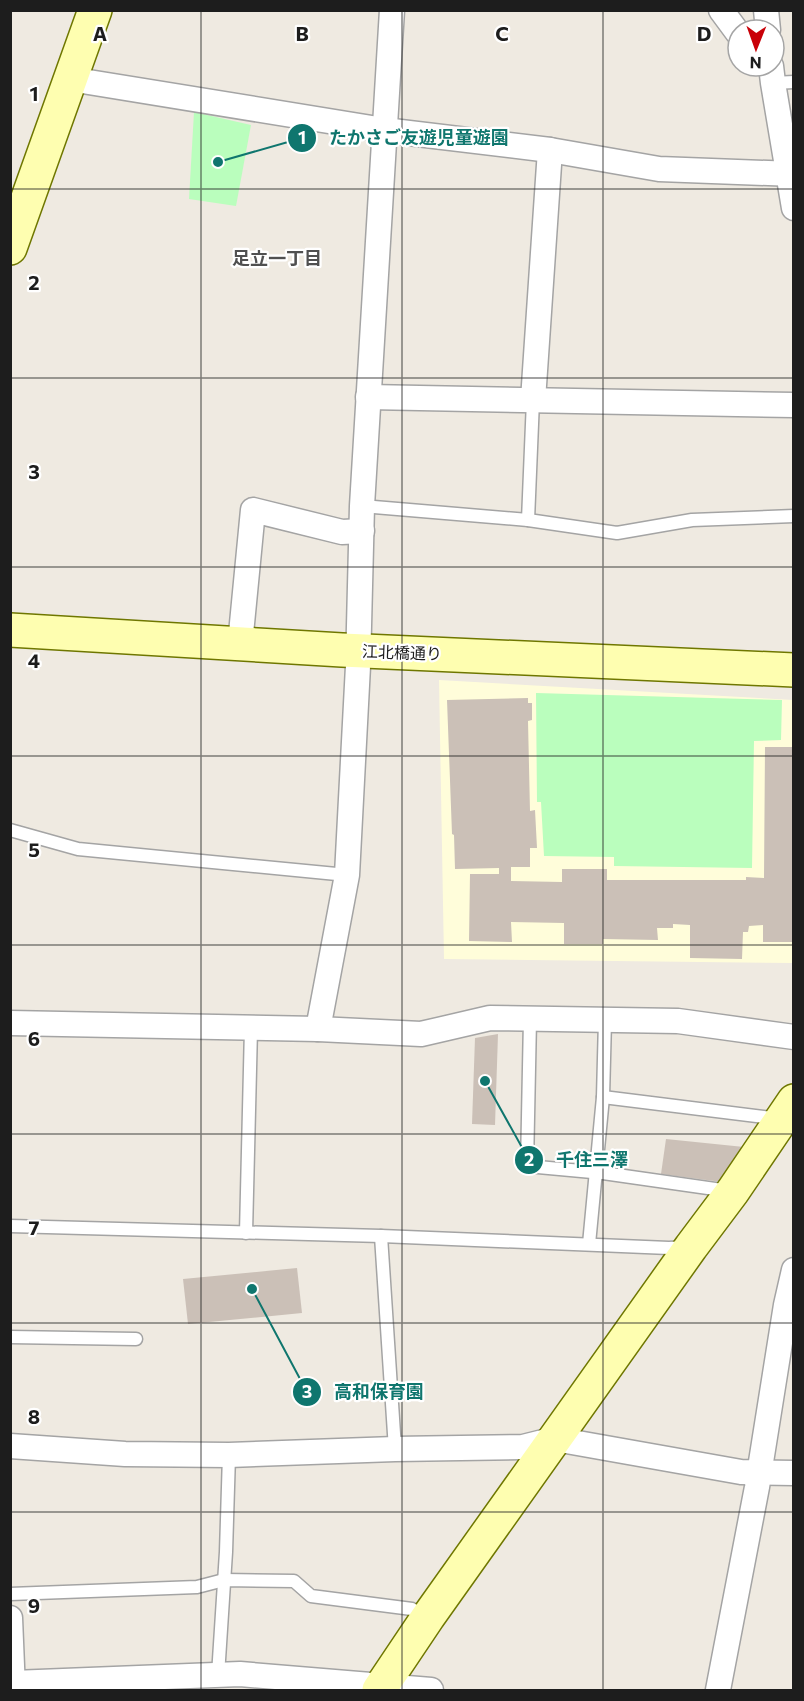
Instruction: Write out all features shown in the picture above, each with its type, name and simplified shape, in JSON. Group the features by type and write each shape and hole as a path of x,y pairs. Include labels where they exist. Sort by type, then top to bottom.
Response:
{"street":[{"path":"13,234 95,10"},
{"path":"318,1029 346,875 358,651 362,506 392,10"},
{"path":"776,78 794,208"},
{"path":"70,79 384,130 550,150 659,169 791,174"},
{"path":"533,400 550,150"},
{"path":"368,397 794,405"},
{"path":"240,644 253,510 342,532 362,531"},
{"name":"江北橋通り","path":"10,630 358,651 794,670"},
{"path":"10,1023 318,1029 421,1034 490,1018 530,1018 678,1021 794,1037"},
{"path":"380,1688 691,1247 734,1191 787,1110"},
{"path":"718,1690 760,1471 786,1305 794,1270"},
{"path":"10,1446 125,1454 229,1455 524,1447 555,1439 741,1472 794,1473"},
{"path":"10,1618 13,1687 240,1674 380,1688 431,1690"}],"lane":[{"path":"528,520 533,400"},
{"path":"362,506 528,520 617,533 692,520 794,516"},
{"path":"10,830 78,849 346,875"},
{"path":"530,1018 527,1166 597,1172 734,1191"},
{"path":"589,1244 603,1097 605,1020"},
{"path":"246,1233 251,1028"},
{"path":"603,1097 787,1110"},
{"path":"10,1226 691,1247"},
{"path":"381,1236 395,1449"},
{"path":"10,1337 136,1339"},
{"path":"218,1675 229,1455"},
{"path":"10,1594 197,1587 224,1580 294,1581 311,1596 412,1609 428,1617"}],"shaded area":[{"path":"439,680 793,700 793,963 444,959"}],"green space":[{"path":"194,112 251,125 236,206 189,199"},
{"path":"536,693 782,700 781,740 754,741 752,868 614,866 614,857 544,856 541,802 537,802"}],"building":[{"path":"528,698 528,703 532,703 532,720 528,721 530,811 535,810 537,848 530,848 530,867 511,867 511,881 562,882 562,869 607,869 607,880 764,878 765,747 792,747 794,942 763,942 763,925 749,926 748,932 743,932 742,959 690,958 690,925 673,924 673,928 657,928 658,940 603,939 603,944 564,944 564,923 511,922 512,942 469,941 470,874 499,874 499,868 455,869 447,700"},
{"path":"498,1034 495,1125 472,1124 475,1038"},
{"path":"666,1139 744,1147 722,1182 661,1174"},
{"path":"297,1268 302,1313 188,1324 183,1279"}],"place":[{"name":"たかさご友遊児童遊園","path":"218,162"},
{"name":"千住三澤","path":"485,1081"},
{"name":"高和保育園","path":"252,1289"}],"district":[{"name":"足立一丁目","path":"277,258"}]}
